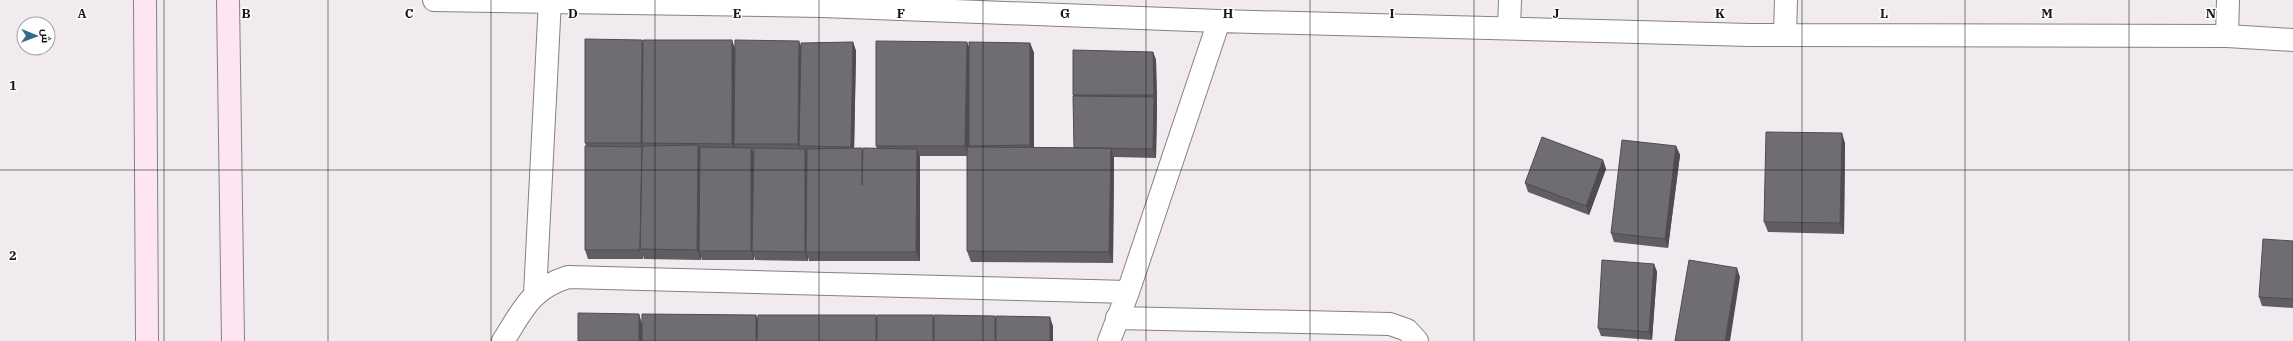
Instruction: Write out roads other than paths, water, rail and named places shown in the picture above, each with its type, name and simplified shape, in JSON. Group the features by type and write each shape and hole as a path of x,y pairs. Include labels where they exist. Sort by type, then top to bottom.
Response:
{"street":[{"path":"145,0 147,341"},
{"path":"228,0 233,341"},
{"path":"434,0 822,3 1219,21 1785,35 2228,36 2293,40"},
{"path":"1509,28 1510,0"},
{"path":"1785,35 1786,0"},
{"path":"2228,0 2228,36"},
{"path":"534,294 550,1"},
{"path":"1109,341 1128,292 1219,21"},
{"path":"503,341 534,294 551,282 568,277 1128,292"},
{"path":"1117,318 1390,324 1407,330 1417,341"}]}
